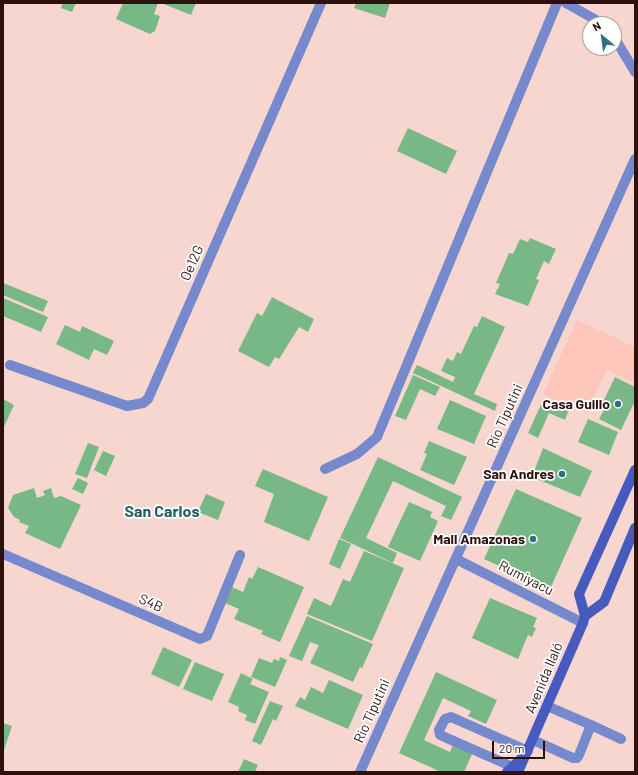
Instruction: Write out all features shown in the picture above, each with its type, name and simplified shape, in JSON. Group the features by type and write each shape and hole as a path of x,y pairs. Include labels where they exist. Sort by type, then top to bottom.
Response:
{"main road":[{"path":"635,470 578,594 584,619 604,602 635,528"},
{"name":"Avenida Ilaló","path":"513,770 528,751 584,619"},
{"path":"527,772 528,751"}],"street":[{"name":"Oe12G","path":"10,365 127,406 143,404 148,399 321,3"},
{"path":"325,469 357,454 377,437 556,3"},
{"path":"566,3 589,16"},
{"path":"622,50 635,72"},
{"name":"Río Tiputini","path":"360,772 635,158"},
{"name":"S4B","path":"3,554 200,639 208,636 240,555"},
{"name":"Rumiyacu","path":"456,559 584,619"},
{"path":"547,706 621,739"},
{"path":"513,770 440,735 439,730 444,719 451,717 528,751"},
{"path":"533,740 575,758 579,754 591,725"}],"shaded area":[{"path":"577,320 635,347 635,383 607,370 586,413 543,394"}],"building":[{"path":"63,3 76,3 72,12 61,8"},
{"path":"123,3 158,3 154,14 160,16 155,31 150,34 116,19"},
{"path":"161,3 196,3 191,15"},
{"path":"356,3 390,3 385,18 354,8"},
{"path":"408,128 457,151 446,174 397,151"},
{"path":"530,238 556,249 549,264 544,261 536,279 539,280 528,306 495,294 500,284 496,283 509,253 513,254 520,239 528,242"},
{"path":"3,283 48,301 43,312 3,295"},
{"path":"272,297 314,319 308,332 299,327 279,359 275,357 269,367 238,351 257,313 262,316"},
{"path":"3,298 48,317 41,332 3,316"},
{"path":"482,316 505,327 474,394 497,404 495,411 413,373 417,365 453,382 455,377 441,371 447,358 453,361 457,352 461,354 474,326 477,327"},
{"path":"65,325 80,332 82,326 114,341 107,355 94,349 89,360 56,344"},
{"path":"413,375 440,387 435,396 420,389 406,420 395,416"},
{"name":"Casa Guillo","path":"615,377 635,387 635,401 621,430 599,419 604,410 600,408"},
{"path":"544,398 569,409 565,420 549,413 538,438 528,433"},
{"path":"3,399 14,405 3,429"},
{"path":"450,400 486,416 474,444 437,429"},
{"path":"588,419 618,432 609,455 578,442"},
{"path":"429,441 467,457 454,485 420,470 427,454 424,453"},
{"path":"88,443 99,447 87,478 75,474"},
{"name":"San Andres","path":"543,448 592,471 580,497 532,477"},
{"path":"103,451 115,456 106,476 94,470"},
{"path":"378,457 462,497 451,520 441,516 446,506 393,481 366,538 397,553 393,563 340,538"},
{"path":"263,469 328,497 309,541 264,522 274,494 255,486"},
{"path":"78,478 88,483 83,494 72,489"},
{"path":"34,488 37,498 45,495 43,491 51,488 54,498 61,496 81,505 60,549 25,533 29,526 19,522 20,520 14,517 8,508 13,495"},
{"name":"Mall Amazonas","path":"516,489 582,518 550,589 484,559"},
{"path":"206,494 225,502 218,520 198,512"},
{"path":"409,502 432,512 430,517 438,521 420,561 388,547"},
{"path":"339,539 351,544 340,569 329,564"},
{"path":"364,551 404,568 372,641 307,614 314,598 331,606 343,579 350,582"},
{"path":"258,567 304,587 280,642 261,634 263,631 234,619 239,609 225,603 232,587 243,592 249,577 252,579"},
{"path":"490,598 537,618 533,627 536,628 532,637 528,635 518,659 472,638"},
{"path":"307,616 373,644 362,668 360,667 353,682 310,663 319,645 310,642 302,661 289,656"},
{"path":"163,647 192,660 179,687 151,674"},
{"path":"280,657 287,660 275,687 251,677 259,658 272,663 274,659 279,661"},
{"path":"195,662 224,674 212,701 183,689"},
{"path":"436,672 497,700 486,724 468,716 471,711 443,698 424,740 450,752 453,745 472,754 464,772 441,772 399,753"},
{"path":"241,673 253,679 250,684 269,692 255,724 245,720 247,715 238,711 239,707 228,702"},
{"path":"329,680 363,695 348,729 295,706 300,697 305,700 311,687 323,693"},
{"path":"270,701 283,706 276,721 273,719 261,745 252,741"},
{"path":"3,723 12,726 3,753"},
{"path":"244,759 258,765 255,772 238,772"}],"place":[{"name":"Casa Guillo","path":"618,404"},
{"name":"San Andres","path":"562,474"},
{"name":"Mall Amazonas","path":"533,539"}],"district":[{"name":"San Carlos","path":"162,512"}]}
